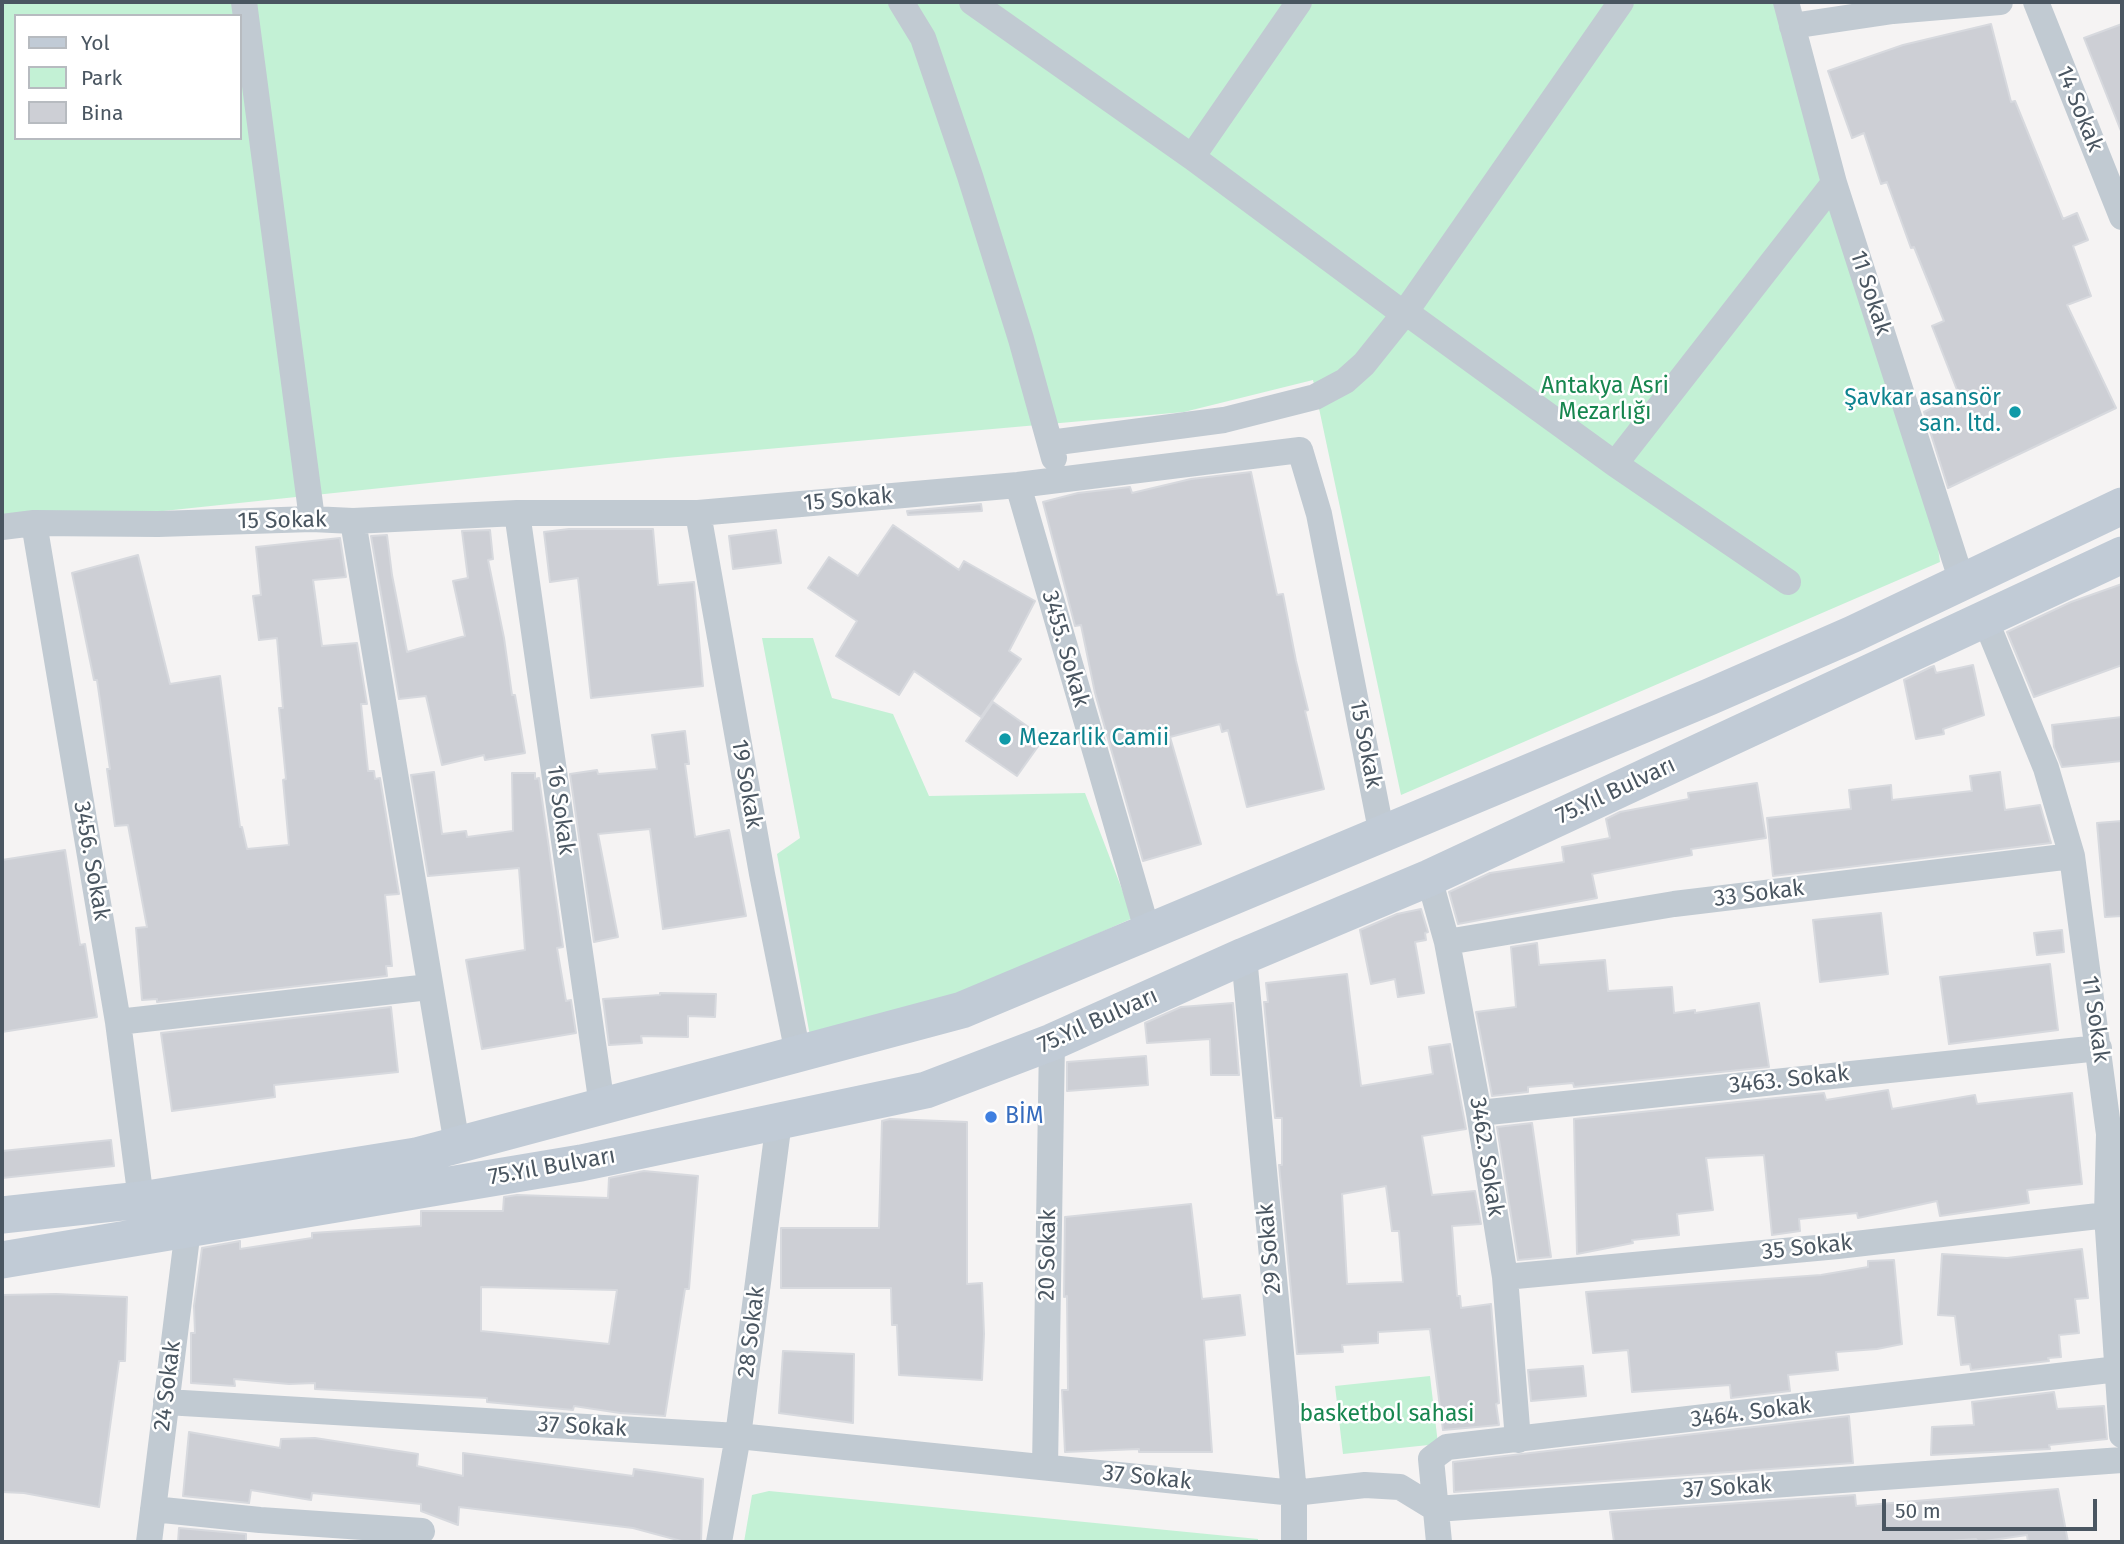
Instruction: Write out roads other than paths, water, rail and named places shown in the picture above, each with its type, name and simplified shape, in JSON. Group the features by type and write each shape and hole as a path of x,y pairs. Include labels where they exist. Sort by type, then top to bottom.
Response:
{"main road":[{"name":"75.Yıl Bulvarı","path":"2,1215 141,1200 416,1156 962,1010 1709,697 1841,639 2122,506"},
{"name":"75.Yıl Bulvarı","path":"2,1260 581,1163 926,1090 1052,1042 1244,956 1429,878 2122,555"}],"street":[{"path":"244,2 312,519"},
{"path":"901,2 923,38 945,100 1017,326 1060,480"},
{"path":"972,2 1192,157 1404,314 1407,313 1615,464 1788,582"},
{"path":"1192,157 1299,2"},
{"path":"1050,443 1224,420 1315,397 1345,381 1364,364 1404,314 1621,2"},
{"path":"1789,14 1892,6 2000,2"},
{"name":"14 Sokak","path":"2036,2 2122,217"},
{"name":"11 Sokak","path":"1789,14 1834,183 1962,582"},
{"path":"1615,464 1834,183"},
{"name":"15 Sokak","path":"2,527 34,523 158,524 312,519 353,521 517,513 698,513 1018,485 1300,450 1319,514 1382,835"},
{"name":"3455. Sokak","path":"1018,485 1148,933"},
{"name":"16 Sokak","path":"517,513 602,1107"},
{"name":"19 Sokak","path":"698,513 762,874 798,1054"},
{"path":"353,521 457,1144"},
{"name":"3456. Sokak","path":"34,523 118,1022 141,1200"},
{"name":"11 Sokak","path":"1985,620 2046,768 2072,856 2099,1048 2116,1134 2107,1215 2120,1367 2122,1435"},
{"name":"33 Sokak","path":"1447,942 1674,904 2072,856"},
{"name":"3462. Sokak","path":"1429,878 1447,942 1506,1277 1518,1440"},
{"name":"29 Sokak","path":"1244,956 1294,1493 1294,1542"},
{"path":"118,1022 429,987"},
{"name":"20 Sokak","path":"1045,1467 1052,1042"},
{"name":"3463. Sokak","path":"1479,1113 2099,1048"},
{"name":"28 Sokak","path":"719,1542 738,1436 779,1121"},
{"name":"35 Sokak","path":"1506,1277 1838,1245 2107,1215"},
{"name":"24 Sokak","path":"149,1542 188,1229"},
{"name":"3464. Sokak","path":"1436,1509 1431,1459 1447,1447 2120,1367"},
{"name":"37 Sokak","path":"166,1402 738,1436 1294,1493 1365,1485 1400,1487 1436,1509 2122,1460"},
{"path":"153,1509 258,1531 370,1536 422,1531"},
{"path":"1436,1509 1439,1542"}],"place":[{"name":"Şavkar asansör san. ltd.","path":"2015,412"},
{"name":"Mezarlik Camii","path":"1005,739"},
{"name":"BİM","path":"991,1117"}],"park label":[{"name":"Antakya Asri Mezarlığı","path":"1605,400"},
{"name":"basketbol sahasi","path":"1387,1415"}]}
